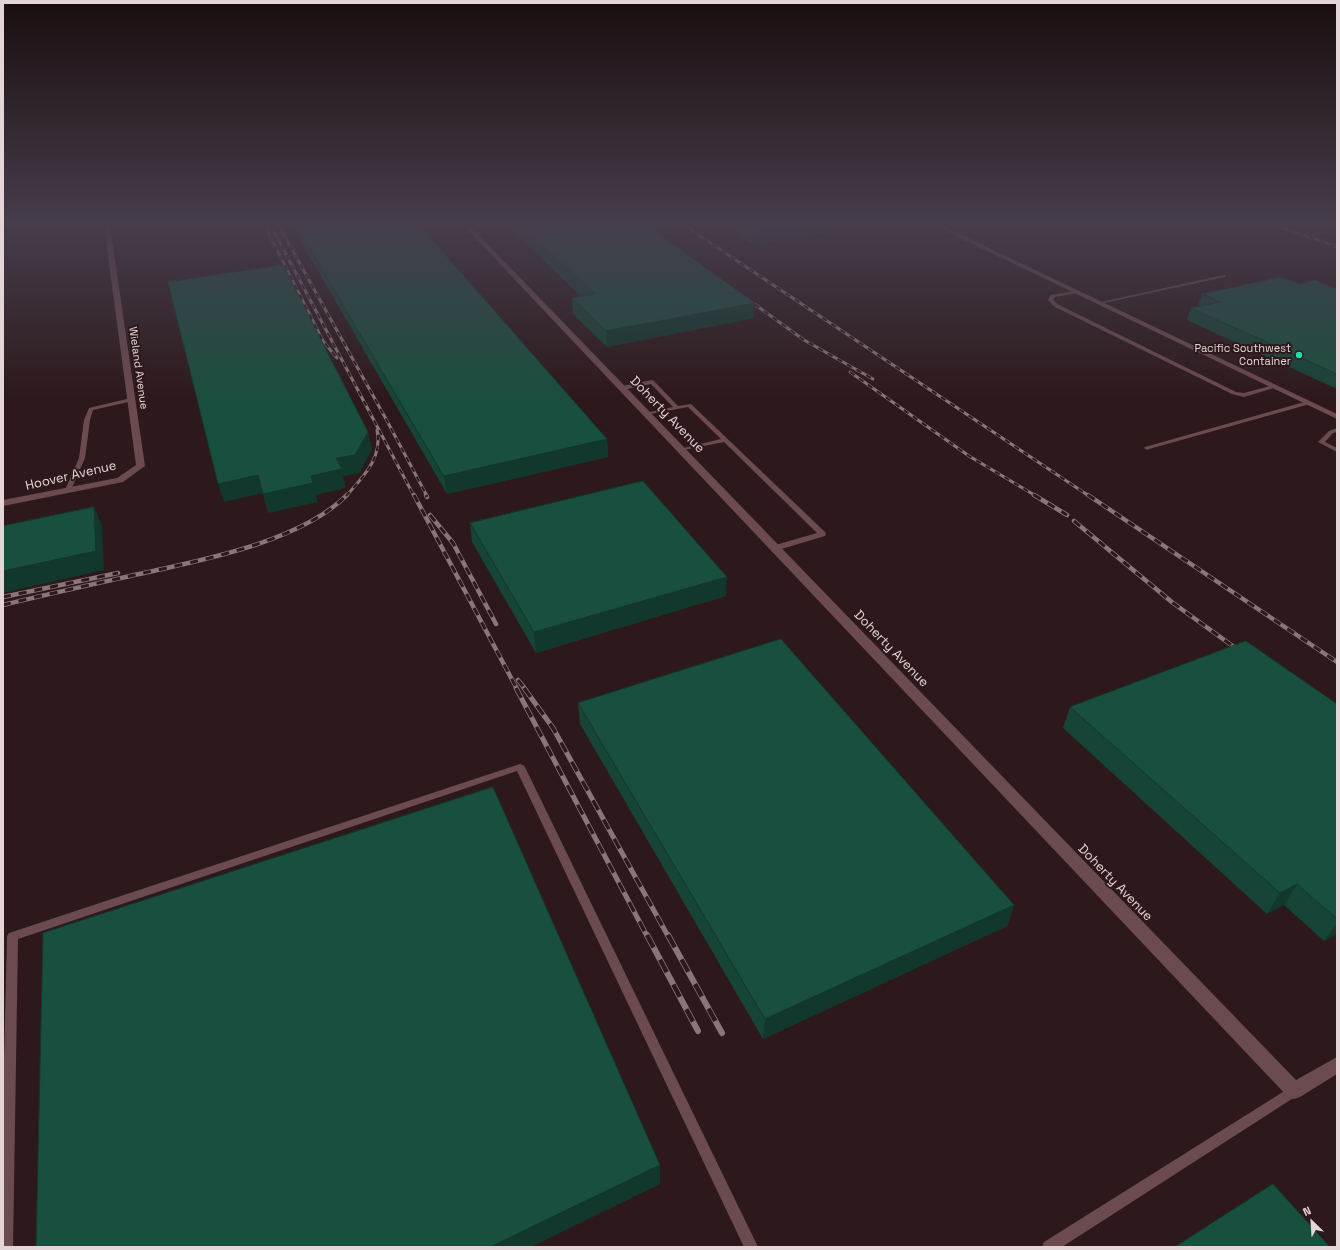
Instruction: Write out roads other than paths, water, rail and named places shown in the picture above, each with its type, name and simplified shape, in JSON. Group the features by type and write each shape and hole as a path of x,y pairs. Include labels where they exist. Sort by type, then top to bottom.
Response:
{"street":[{"name":"Wieland Avenue","path":"115,284 141,466"},
{"name":"Doherty Avenue","path":"523,284 1294,1091"},
{"path":"1060,284 1337,417"},
{"name":"Hoover Avenue","path":"3,504 120,480 141,466"},
{"path":"1294,1091 1337,1066"}],"lane":[{"path":"1099,303 1185,284"},
{"path":"1076,292 1053,296 1050,300 1057,306 1234,394 1244,395 1274,387"},
{"path":"622,388 652,382 677,408"},
{"path":"68,490 82,459 88,416 92,409 132,400"},
{"path":"1148,448 1308,403"},
{"path":"647,414 689,405 822,534 775,548"},
{"path":"1337,430 1331,432 1321,442 1337,450"},
{"path":"681,450 725,440"},
{"path":"6,1247 13,936 520,767 752,1247"},
{"path":"1049,1247 1294,1091"}],"railway":[{"path":"294,284 323,341 337,358"},
{"path":"302,284 414,496"},
{"path":"311,284 427,496"},
{"path":"772,284 1089,496"},
{"path":"746,298 804,340 873,379"},
{"path":"850,372 969,456 1036,496"},
{"path":"347,495 365,474 374,458 378,440 377,430"},
{"path":"3,605 191,562 249,547 304,525 327,511 347,495"},
{"path":"414,495 517,689"},
{"path":"1034,495 1067,515"},
{"path":"1088,495 1337,662"},
{"path":"430,515 453,543 496,624"},
{"path":"1074,521 1173,603 1241,652"},
{"path":"3,597 118,573"},
{"path":"518,680 525,689"},
{"path":"516,688 647,936"},
{"path":"524,688 553,728 668,936"},
{"path":"647,935 698,1031"},
{"path":"668,935 722,1033"}],"place":[{"name":"Pacific Southwest Container","path":"1299,355"}]}
